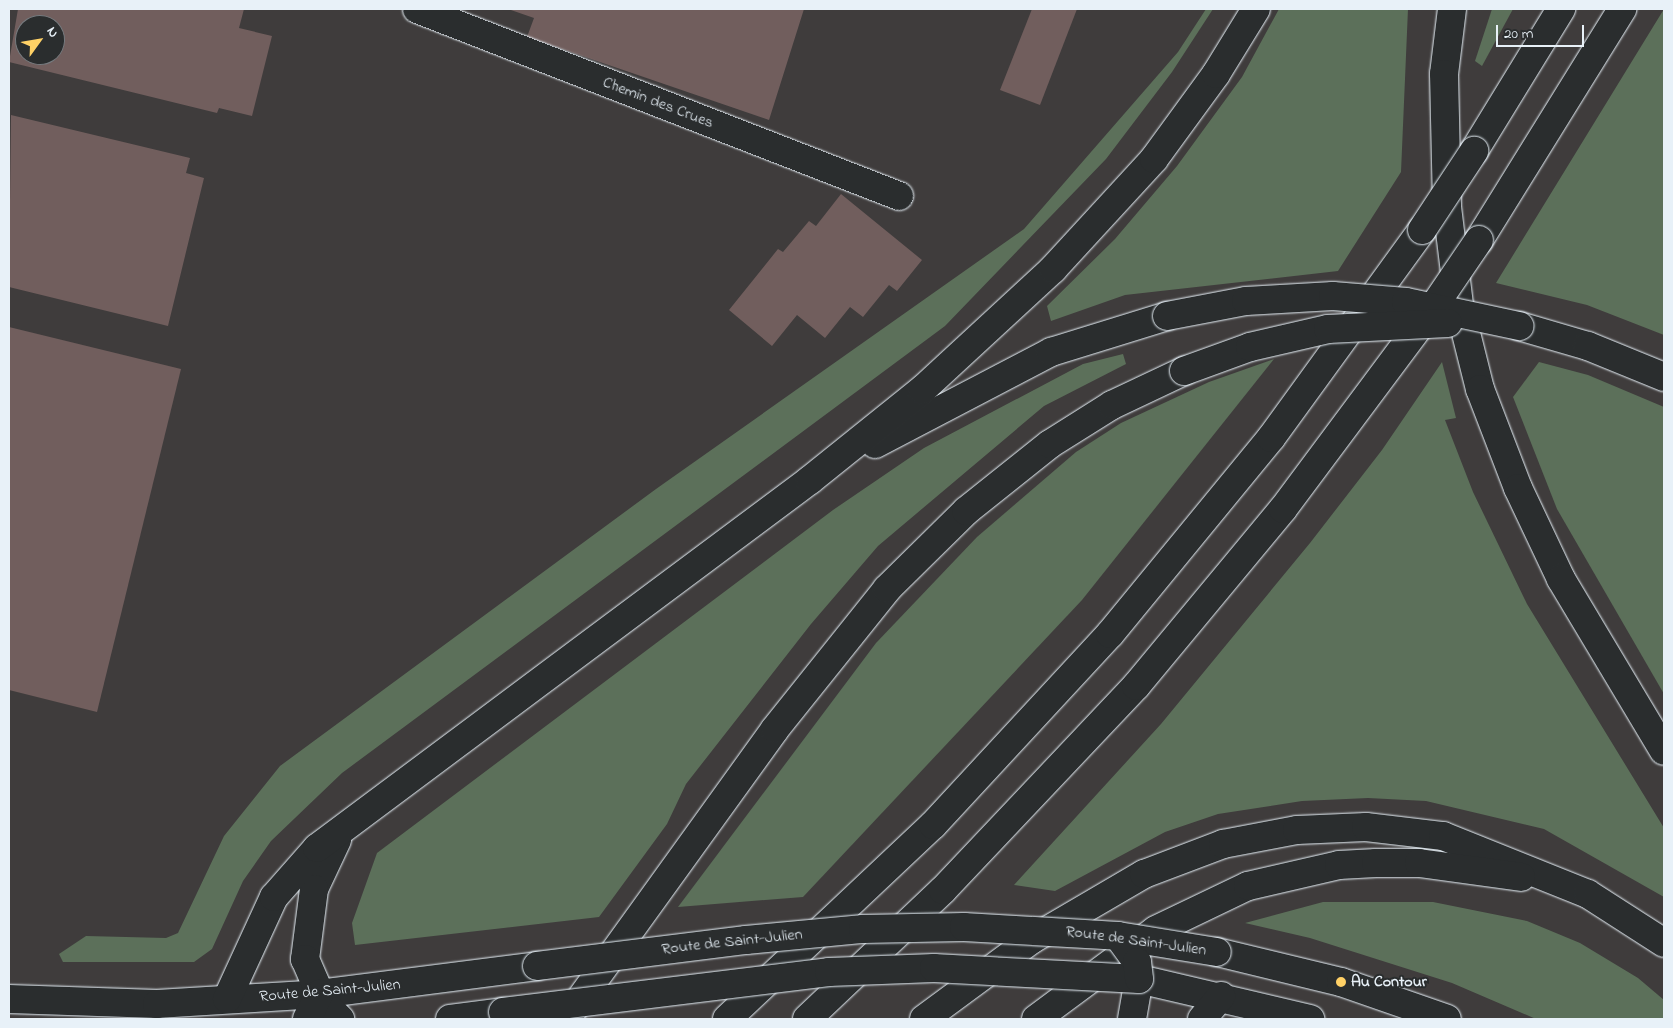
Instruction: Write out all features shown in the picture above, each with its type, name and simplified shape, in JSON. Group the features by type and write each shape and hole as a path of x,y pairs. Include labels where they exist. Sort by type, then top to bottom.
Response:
{"main road":[{"name":"Chemin des Crues","path":"417,9 900,196"},
{"path":"227,999 279,888 317,848 810,480 991,329 1102,218 1185,118 1256,9"},
{"path":"1452,9 1444,74 1447,207 1459,304 1480,389 1518,488 1561,579 1664,751"},
{"path":"727,1019 933,825 1110,634 1271,438 1422,230 1474,151 1561,9"},
{"path":"807,1019 943,890 1136,686 1283,509 1430,312 1479,240 1622,9"},
{"path":"810,480 1051,352 1167,316 1246,301 1333,296 1406,302 1519,326 1588,346 1664,377"},
{"path":"566,1019 775,729 893,582 966,511 1050,444 1112,405 1184,371 1250,347 1328,329 1396,323 1519,326"},
{"path":"340,1019 319,994 306,959 309,908 324,860 347,827"},
{"path":"924,1019 1095,898 1188,855 1264,834 1332,827 1427,833 1472,845 1588,894 1664,943"},
{"path":"1036,1019 1109,961 1172,920 1248,886 1295,874 1338,865 1419,862 1518,876 1588,894"},
{"name":"Route de Saint-Julien","path":"9,999 94,1004 319,994 537,966 864,929 964,926 1118,936 1217,952 1341,982 1447,1019"},
{"path":"1118,936 1137,962 1143,995"},
{"path":"450,1019 838,972 934,968 1143,995 1220,996 1310,1019"},
{"path":"307,1019 319,994"},
{"path":"1202,1019 1220,996"}],"green space":[{"path":"1206,9 1213,9 1172,72 1106,159 945,326 342,773 271,841 243,881 212,949 194,962 63,962 59,954 86,936 166,938 178,933 224,836 280,766 656,489 1024,229 1178,52"},
{"path":"1279,9 1408,9 1401,172 1338,271 1125,295 1051,321 1047,306 1115,239 1177,166 1242,77"},
{"path":"1492,9 1513,9 1482,66 1475,61"},
{"path":"1664,9 1664,335 1587,305 1496,283"},
{"path":"1123,354 1126,364 1044,406 878,546 811,624 686,784 667,824 599,917 355,945 352,923 377,853 833,510 924,448 1083,364"},
{"path":"1274,359 1082,600 803,897 678,907 876,643 977,537 1076,452 1121,423 1209,382"},
{"path":"1442,362 1456,418 1445,420 1473,492 1527,604 1664,828 1664,897 1544,829 1426,801 1368,798 1302,801 1218,814 1165,832 1055,891 1014,885 1161,724 1310,543 1382,450"},
{"path":"1539,362 1588,375 1664,407 1664,694 1557,509 1513,397"},
{"path":"1323,902 1433,902 1527,921 1580,943 1638,978 1664,1000 1664,1019 1536,1019 1452,983 1310,938 1245,923"}],"building":[{"path":"18,9 244,9 239,28 272,36 252,116 219,108 217,113 21,65 65,65 65,15 17,15"},
{"path":"508,9 804,9 769,120 527,37 534,18"},
{"path":"1032,9 1077,9 1040,105 1000,90"},
{"path":"15,27 15,63 9,62"},
{"path":"11,115 190,158 186,173 204,178 168,326 9,287"},
{"path":"841,194 922,260 897,291 889,285 863,317 850,307 825,338 797,315 772,346 729,310 778,249 783,252 809,221 816,226"},
{"path":"9,327 181,369 97,712 9,690"}],"place":[{"name":"Au Contour","path":"1341,982"}]}
